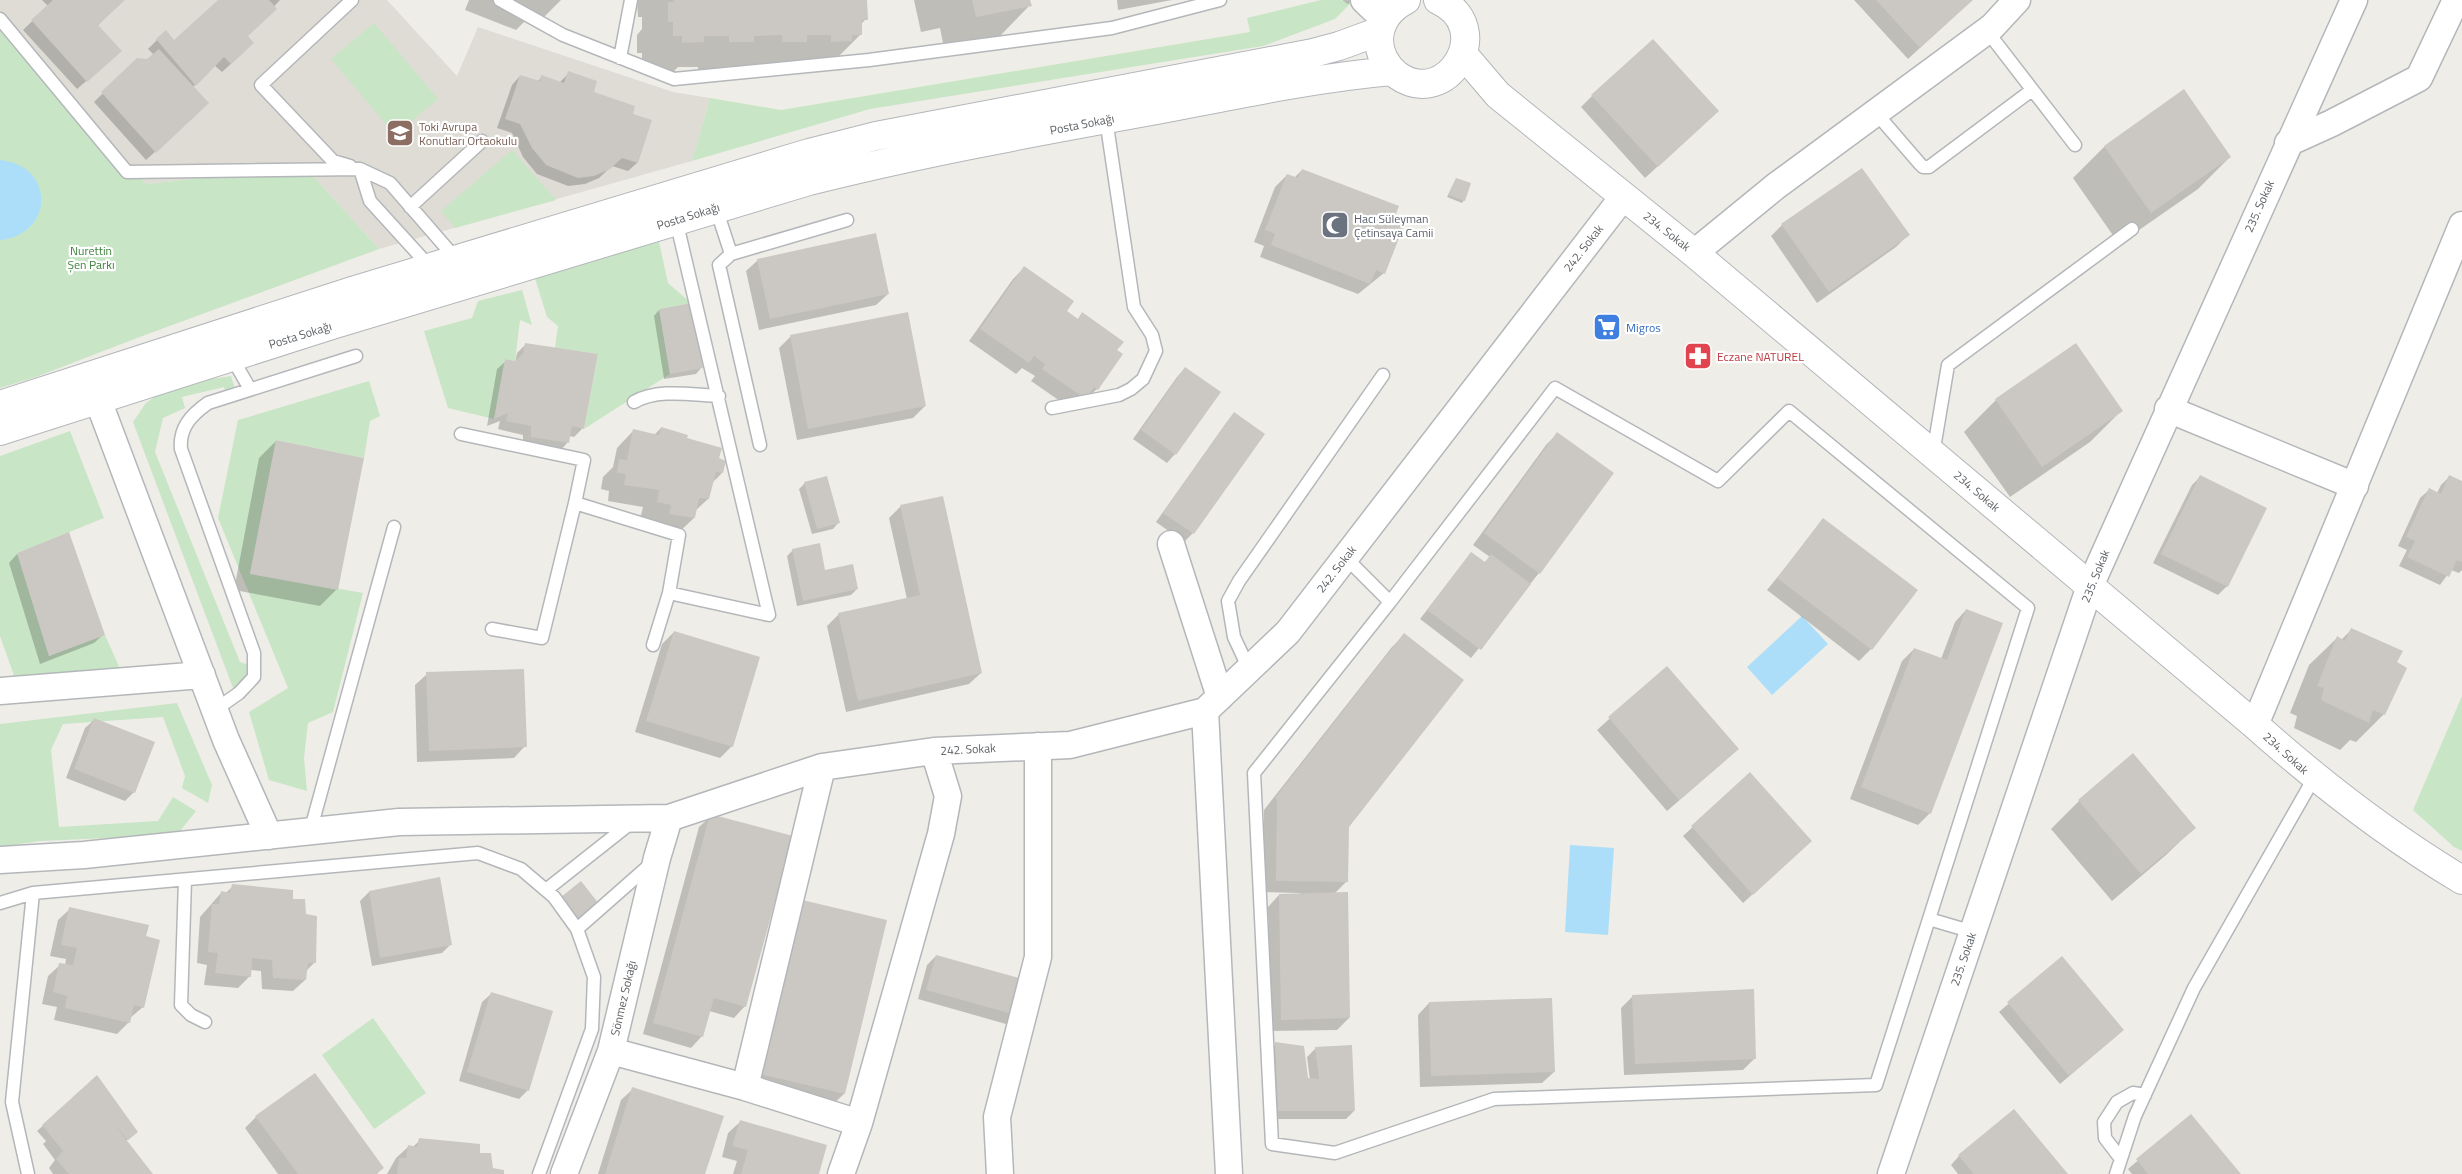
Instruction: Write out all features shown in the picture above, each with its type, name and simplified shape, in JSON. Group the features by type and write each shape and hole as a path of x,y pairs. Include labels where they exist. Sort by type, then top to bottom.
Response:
{"street":[{"path":"1364,0 1396,8 1381,54 1392,71 1411,82 1432,82 1442,78 1458,64 1463,54 1465,45 1463,26 1453,9 1442,1"},
{"path":"1694,253 1776,186 1987,31 2017,0"},
{"name":"235. Sokak","path":"1891,1174 2090,586 2168,409 2354,0"},
{"path":"2288,143 2332,124 2419,78 2456,0"},
{"name":"Posta Sokağı","path":"0,431 94,388 456,259 819,150 876,136 1313,53 1339,46 1396,8"},
{"name":"234. Sokak","path":"1463,54 1498,95 1622,197 1694,253 2255,725 2314,778 2422,856 2462,880"},
{"name":"Posta Sokağı","path":"0,405 94,388 231,356 716,208 871,165 1106,119 1347,75 1392,71"},
{"name":"234. Sokak","path":"1442,78 1498,95"},
{"name":"242. Sokak","path":"0,860 84,855 399,822 669,818 822,767 934,751 1070,745 1213,704 1288,632 1622,197"},
{"path":"2255,725 2462,225"},
{"path":"94,388 226,740 270,836"},
{"path":"2168,409 2355,486"},
{"path":"1172,544 1213,704 1229,1174"},
{"path":"0,692 202,675"},
{"path":"1000,1174 997,1117 1038,957 1038,746"},
{"path":"842,1174 859,1123 941,834 948,796 934,751"},
{"path":"745,1087 822,767"},
{"name":"Sönmez Sokağı","path":"564,1174 610,1051 657,858 669,818"},
{"path":"610,1051 745,1087 859,1123"}],"lane":[{"path":"352,0 261,86 334,161 360,170 390,184 456,259"},
{"path":"500,0 563,36 674,79 869,60 1112,28 1220,0"},
{"path":"620,58 631,0"},
{"path":"0,19 127,172 360,170"},
{"path":"1987,31 2075,145"},
{"path":"1876,113 1923,168 1930,167 2032,90"},
{"path":"1052,408 1119,395 1131,390 1143,378 1156,351 1152,335 1134,307 1106,119"},
{"path":"410,207 482,141"},
{"path":"360,170 370,201 430,267"},
{"path":"716,208 731,254"},
{"path":"669,593 769,615 676,220"},
{"path":"760,445 719,265 731,254 847,220"},
{"path":"1933,454 1948,365 2132,229"},
{"path":"231,356 250,390"},
{"path":"215,710 240,693 254,677 254,653 184,458 180,437 190,418 208,403 356,356"},
{"path":"1249,670 1234,637 1228,601 1383,375"},
{"path":"1555,388 1718,481 1790,411 2028,608 1928,920 1876,1085 1494,1099 1335,1153 1272,1144 1254,773 1390,602 1555,388"},
{"path":"634,402 641,398 662,394 718,396"},
{"path":"461,434 584,460 542,638 492,629"},
{"path":"575,503 679,535 669,593 653,645"},
{"path":"310,832 394,527"},
{"path":"1345,557 1390,602"},
{"path":"2116,1174 2135,1116 2194,988 2314,778"},
{"path":"546,890 634,820"},
{"path":"0,903 34,893 478,853 521,869 554,897 577,929 594,977 592,1029 539,1174"},
{"path":"577,929 657,858"},
{"path":"185,880 184,955 180,1000 187,1012 205,1022"},
{"path":"28,1174 12,1102 34,893"},
{"path":"1928,920 1973,932"},
{"path":"2121,1159 2105,1138 2104,1122 2117,1102 2132,1093 2145,1094"}],"shaded area":[{"name":"Toki Avrupa Konutları Ortaokulu","path":"0,0 387,0 457,76 478,27 673,92 710,98 692,161 379,249 305,167 146,184 0,24"}],"green space":[{"path":"1321,0 1340,0 1351,3 1335,19 1263,46 870,109 692,161 710,98 781,110 1250,32 1247,18"},
{"path":"374,23 438,99 395,135 331,59"},
{"name":"Nurettin Şen Parkı","path":"0,24 146,184 305,167 379,249 36,377 0,388"},
{"path":"512,150 556,200 455,228 441,211"},
{"path":"659,242 668,283 691,303 659,309 670,374 584,429 598,354 555,348 558,326 547,317 534,275"},
{"path":"522,290 532,325 520,320 515,361 505,359 494,419 448,408 424,331 472,318 478,301"},
{"path":"231,376 237,395 227,399 224,387 182,397 185,408 163,418 155,452 240,662 260,668 250,683 233,688 133,422 146,403 172,385"},
{"path":"369,381 380,416 370,421 364,458 276,440 250,573 363,593 333,712 308,723 304,758 307,791 269,780 249,712 288,688 218,518 238,420"},
{"path":"70,431 104,518 17,553 49,656 105,635 121,671 17,684 0,636 0,456"},
{"path":"2462,696 2462,851 2454,847 2413,810"},
{"path":"177,703 212,785 208,803 182,788 185,776 163,717 63,724 51,750 59,827 158,821 173,797 196,811 177,835 40,841 0,847 0,724"},
{"path":"373,1018 426,1093 374,1129 322,1055"}],"water":[{"path":"0,160 18,165 31,174 39,186 41,200 39,213 31,226 18,235 0,240"},
{"path":"1802,616 1828,644 1772,695 1747,667"},
{"path":"1570,845 1614,848 1608,935 1565,932"}],"building":[{"path":"53,0 125,0 98,25 122,51 87,82 31,20"},
{"path":"218,0 269,0 277,9 248,36 254,43 231,64 224,57 196,86 156,39 166,30 174,40"},
{"path":"674,0 867,0 868,20 862,20 862,35 852,35 852,41 831,42 831,35 807,35 807,42 782,42 782,35 754,36 754,42 729,42 729,36 704,36 704,42 682,43 682,36 673,36 673,22 668,22 668,2 674,2"},
{"path":"972,0 1030,0 1032,6 976,17"},
{"path":"1876,0 1973,0 1920,48"},
{"path":"1653,39 1719,111 1658,167 1591,95"},
{"path":"159,49 209,103 156,153 101,92 137,58 147,59"},
{"path":"568,71 597,81 594,92 635,106 633,114 652,120 638,163 622,158 610,169 594,176 578,178 546,165 532,148 520,124 505,119 520,75 540,81 541,75 564,83"},
{"path":"2184,89 2231,157 2151,213 2104,146"},
{"path":"1862,168 1910,235 1829,292 1781,224"},
{"name":"Hacı Süleyman Çetinsaya Camii","path":"1302,169 1399,206 1395,216 1406,220 1385,274 1376,270 1370,284 1271,245 1275,234 1265,230 1287,174 1298,178"},
{"path":"1456,178 1471,183 1465,201 1448,195"},
{"path":"876,233 889,294 770,319 757,259"},
{"path":"1024,266 1074,301 1067,311 1078,319 1082,312 1124,342 1117,350 1123,354 1098,390 1094,387 1086,399 1042,369 1045,364 1034,356 1029,363 980,329"},
{"path":"691,303 703,368 670,374 659,309"},
{"path":"908,312 926,406 808,429 790,335"},
{"path":"525,343 598,354 584,429 572,426 569,443 531,437 531,426 506,421 508,413 494,419 505,359 515,361 523,354"},
{"path":"2076,343 2123,411 2042,467 1995,399"},
{"path":"1185,367 1221,392 1176,455 1141,430"},
{"path":"1234,412 1265,434 1194,534 1163,513"},
{"path":"661,427 688,435 687,438 722,448 719,458 726,461 723,473 716,472 709,499 699,498 695,518 669,514 671,505 657,502 659,490 624,485 626,474 617,473 619,459 627,460 633,429 659,435"},
{"path":"1557,432 1614,473 1540,574 1484,533"},
{"path":"276,440 364,458 338,590 250,574"},
{"path":"2200,475 2267,508 2228,587 2161,554"},
{"path":"2449,475 2462,481 2462,562 2457,560 2449,577 2407,557 2415,541 2406,537 2429,488 2441,494"},
{"path":"827,476 840,523 817,529 804,482"},
{"path":"943,496 982,673 858,701 838,613 920,595 900,505"},
{"path":"1823,518 1918,590 1872,650 1777,578"},
{"path":"69,532 105,635 49,656 17,553"},
{"path":"820,543 825,570 853,564 858,589 803,601 792,549"},
{"path":"1471,552 1485,562 1491,554 1531,584 1481,650 1427,610"},
{"path":"1966,609 2003,623 1931,814 1861,787 1914,648 1947,660"},
{"path":"2351,628 2403,651 2397,662 2407,668 2385,715 2373,710 2369,723 2321,700 2324,688 2317,686 2337,636 2345,641"},
{"path":"674,631 760,657 733,747 646,721"},
{"path":"1404,633 1464,680 1349,827 1348,882 1276,881 1277,800 1275,798"},
{"path":"1667,666 1739,749 1679,800 1608,717"},
{"path":"524,669 527,747 429,751 426,672"},
{"path":"94,718 155,742 135,793 74,769"},
{"path":"2133,753 2196,828 2141,874 2078,800"},
{"path":"1750,772 1812,841 1753,895 1691,826"},
{"path":"710,814 793,836 746,1007 714,998 703,1037 653,1023"},
{"path":"440,877 452,945 380,958 369,891"},
{"path":"581,881 599,904 578,919 561,897"},
{"path":"232,884 293,890 293,899 305,899 306,914 317,916 316,963 308,963 306,980 273,978 272,960 252,958 251,977 215,973 218,953 208,952 212,904 219,904 221,891 230,893"},
{"path":"1348,892 1350,1018 1281,1020 1279,894"},
{"path":"798,899 887,920 845,1094 756,1073"},
{"path":"69,907 149,925 146,936 160,940 144,1008 134,1005 130,1023 65,1008 67,996 53,992 59,963 73,965 77,948 61,945"},
{"path":"936,955 1026,980 1016,1015 926,990"},
{"path":"2062,956 2124,1030 2069,1076 2007,1002"},
{"path":"1754,989 1756,1059 1635,1064 1632,995"},
{"path":"491,992 553,1011 529,1091 467,1072"},
{"path":"1552,998 1555,1072 1431,1076 1429,1002"},
{"path":"1275,1042 1304,1046 1308,1078 1319,1079 1315,1047 1352,1045 1355,1111 1278,1111"},
{"path":"315,1073 384,1168 376,1174 298,1174 255,1116"},
{"path":"97,1075 138,1132 128,1140 114,1124 153,1174 69,1174 56,1159 63,1151 42,1125"},
{"path":"632,1087 724,1116 705,1174 605,1174"},
{"path":"2014,1109 2068,1174 1974,1174 1958,1155"},
{"path":"2191,1114 2241,1174 2148,1174 2136,1159"},
{"path":"740,1120 827,1145 819,1174 741,1174 748,1150 732,1146"},
{"path":"419,1138 480,1144 480,1153 491,1153 493,1168 504,1170 504,1174 397,1174 399,1158 406,1158 408,1145 417,1147"}],"place":[{"name":"Toki Avrupa Konutları Ortaokulu","path":"400,133"},
{"name":"Hacı Süleyman Çetinsaya Camii","path":"1335,225"},
{"name":"Migros","path":"1607,327"},
{"name":"Eczane NATUREL","path":"1698,356"}]}
